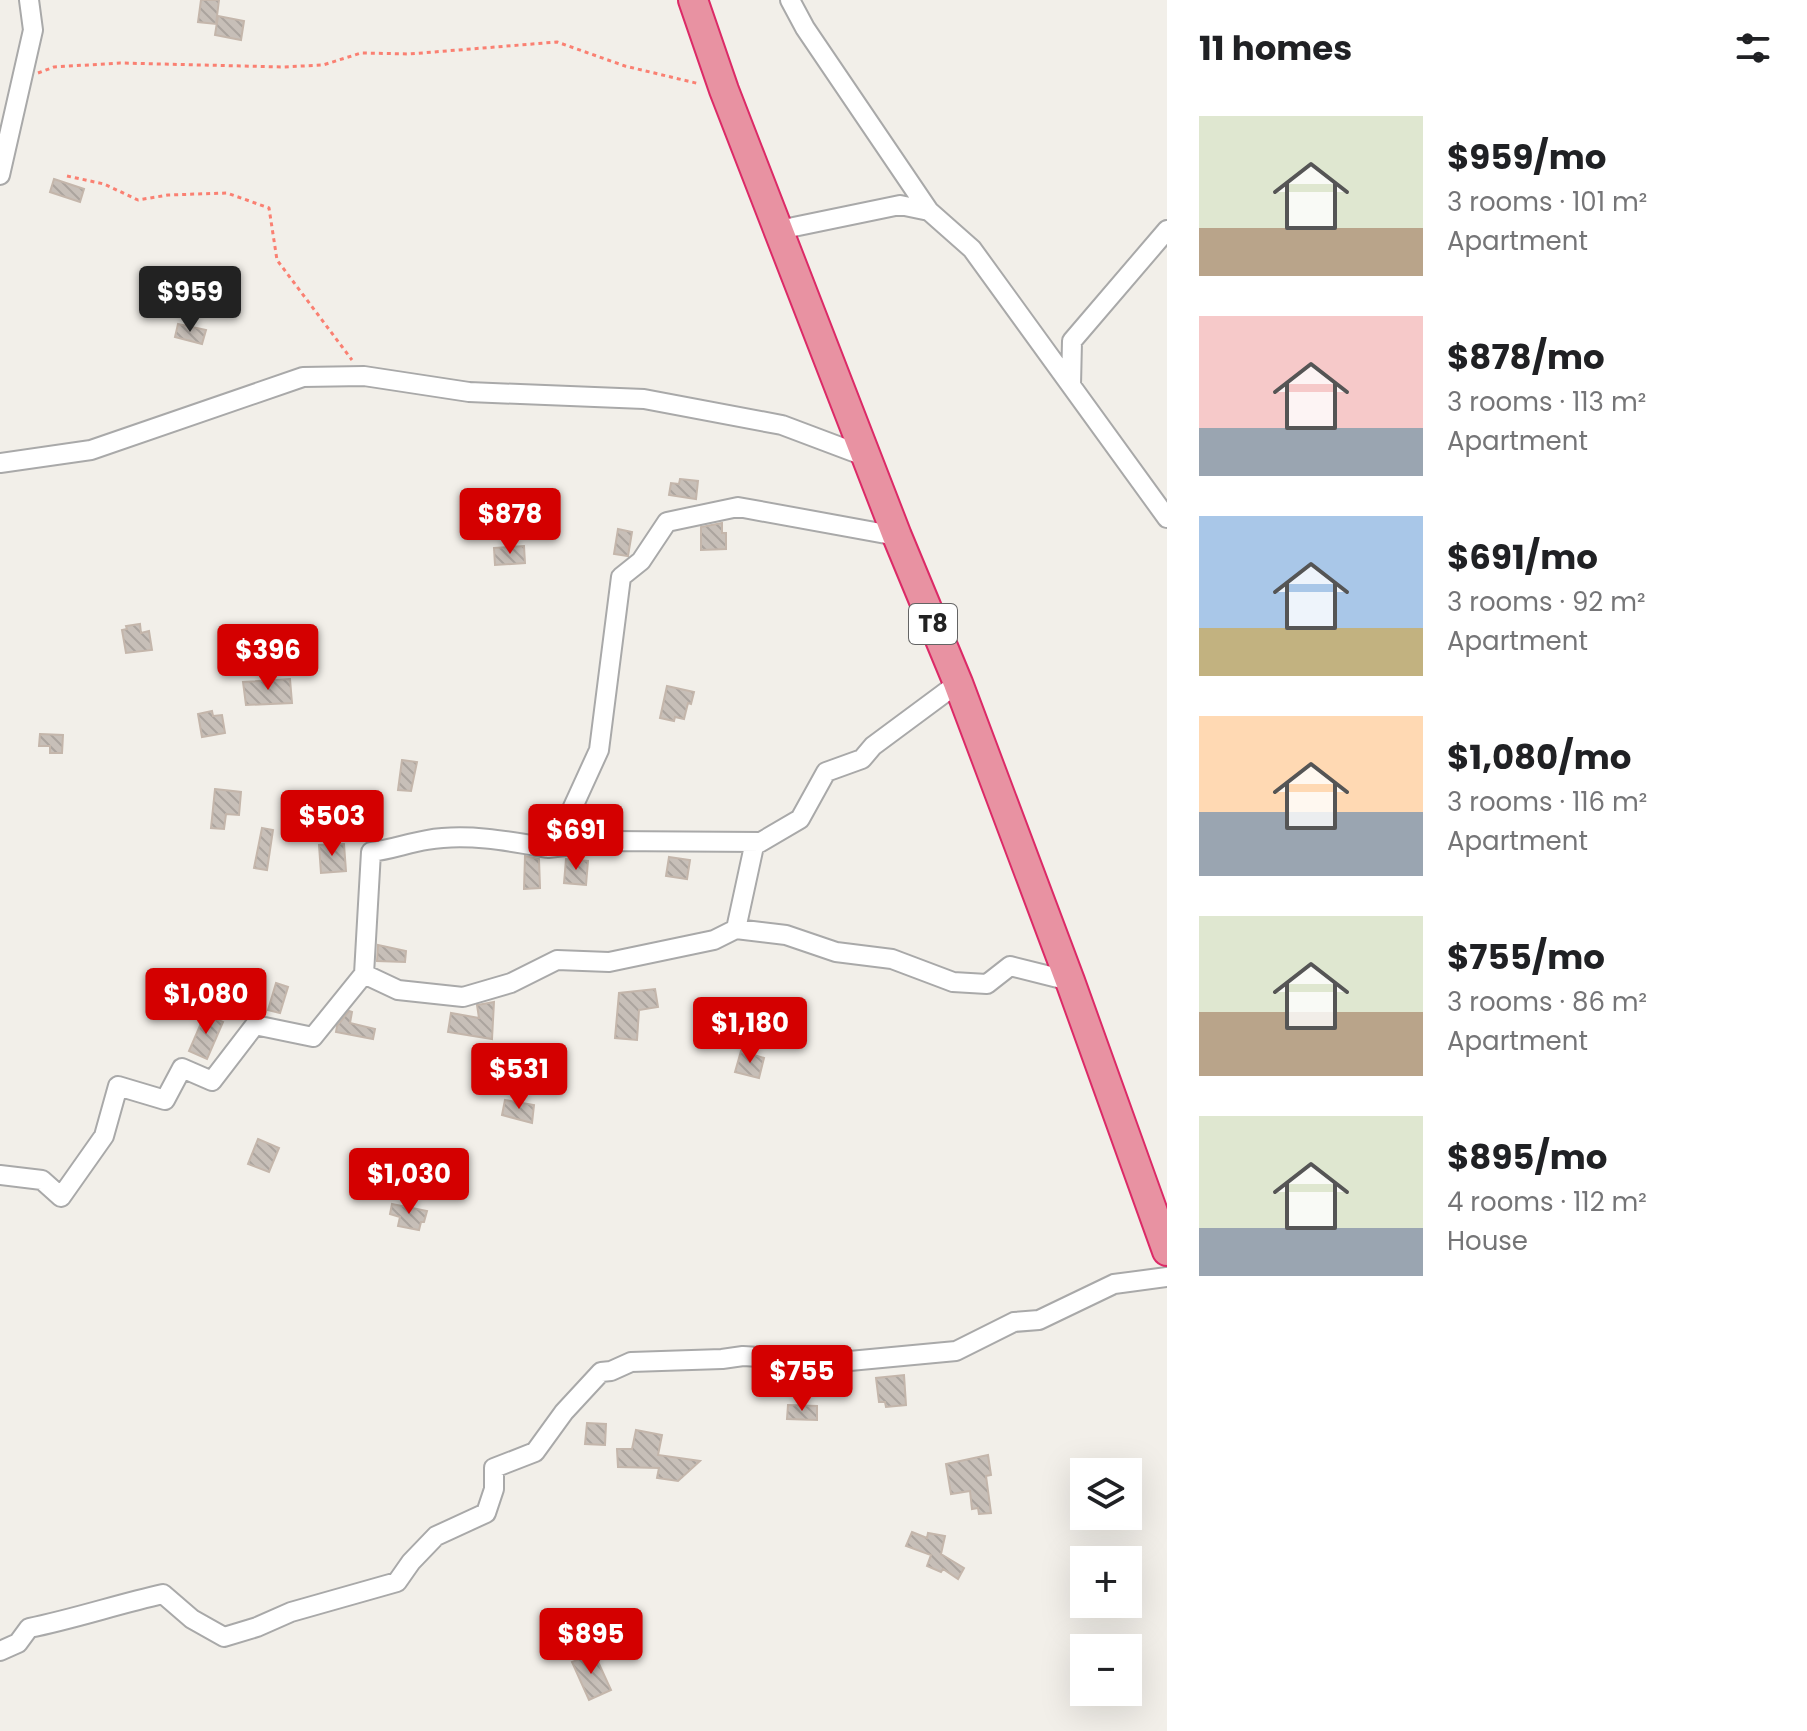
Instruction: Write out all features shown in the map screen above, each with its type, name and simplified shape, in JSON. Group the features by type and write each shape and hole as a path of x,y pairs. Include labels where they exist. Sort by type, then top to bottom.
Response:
{"highway":[{"name":"T8","path":"693,0 724,90 897,536 958,683 1167,1251"}],"street":[{"path":"0,175 33,30 29,0"},
{"path":"790,0 805,28 929,211 972,249 1167,518"},
{"path":"779,230 900,205 929,211"},
{"path":"1071,385 1072,341 1167,230"},
{"path":"0,463 91,450 303,377 364,376 469,392 644,399 782,425 867,457"},
{"path":"548,848 567,820 599,750 621,577 641,561 667,522 738,507 897,536"},
{"path":"736,929 754,846 800,819 826,772 862,759 873,746 958,683"},
{"path":"0,1175 42,1180 61,1197 104,1136 118,1086 165,1100 182,1068 212,1081 255,1025 313,1037 364,974 371,852 441,839 498,839 548,848 607,841 761,842"},
{"path":"364,974 398,990 463,997 511,983 557,960 609,962 714,940 736,929 786,935 836,952 892,959 953,982 987,984 1010,966 1070,981"},
{"path":"0,1651 18,1643 29,1628 163,1594 192,1619 224,1637 291,1612 397,1582 436,1536 486,1513 494,1489 494,1468 535,1452 564,1412 601,1372 631,1362 743,1356 839,1362 956,1351 1014,1322 1039,1320 1114,1284 1167,1277"}],"path":[{"path":"19,81 54,67 120,63 283,67 323,65 361,53 409,54 557,42 625,66 724,90"},
{"path":"67,176 104,184 138,200 168,195 227,193 269,208 277,260 364,376"}],"building":[{"path":"201,0 219,0 216,24 198,22"},
{"path":"218,16 244,21 241,40 215,35"},
{"path":"54,179 84,189 80,202 50,192"},
{"path":"178,324 206,330 202,344 175,337"},
{"path":"680,479 698,481 696,499 669,495 671,483 679,484"},
{"path":"722,523 722,533 726,533 726,549 701,550 701,527"},
{"path":"618,529 632,532 628,556 614,554"},
{"path":"524,546 525,563 495,565 494,548"},
{"path":"140,624 141,633 149,631 152,650 126,653 122,630 127,629 126,626"},
{"path":"290,679 292,703 246,705 243,682"},
{"path":"667,686 694,692 684,719 675,717 674,721 660,718"},
{"path":"212,711 213,716 222,715 225,733 202,737 198,714"},
{"path":"40,734 63,735 62,753 50,753 50,746 39,746"},
{"path":"402,760 417,762 411,791 398,790"},
{"path":"215,789 241,792 239,815 226,814 224,829 211,828"},
{"path":"262,828 273,830 267,870 254,868"},
{"path":"344,844 346,871 321,873 319,845"},
{"path":"525,856 539,859 540,888 524,889"},
{"path":"669,857 690,860 687,879 666,876"},
{"path":"566,859 588,861 586,885 564,883"},
{"path":"378,945 406,951 405,962 377,961"},
{"path":"276,983 288,987 280,1013 268,1010"},
{"path":"655,989 658,1007 639,1010 637,1040 615,1038 619,993"},
{"path":"494,1002 492,1039 448,1032 451,1013 479,1018 477,1005"},
{"path":"349,1011 352,1012 350,1023 375,1029 373,1039 336,1032"},
{"path":"205,1014 223,1022 207,1059 189,1051"},
{"path":"741,1051 764,1058 759,1078 735,1072"},
{"path":"505,1100 534,1105 532,1123 502,1115"},
{"path":"258,1139 279,1148 269,1172 248,1164"},
{"path":"392,1204 427,1211 419,1230 398,1226 400,1217 390,1214"},
{"path":"904,1375 906,1405 886,1407 885,1402 879,1402 876,1378"},
{"path":"788,1405 817,1406 817,1420 787,1419"},
{"path":"587,1423 606,1424 605,1445 585,1444"},
{"path":"636,1430 662,1435 658,1455 700,1461 678,1481 657,1478 659,1468 618,1467 617,1449 632,1449"},
{"path":"988,1455 991,1475 986,1476 991,1513 979,1514 978,1508 972,1509 970,1491 951,1494 946,1464"},
{"path":"912,1532 927,1538 928,1533 945,1536 941,1554 964,1568 958,1579 943,1569 941,1572 927,1566 931,1555 906,1546"},
{"path":"594,1653 611,1690 589,1700 572,1662"}]}
